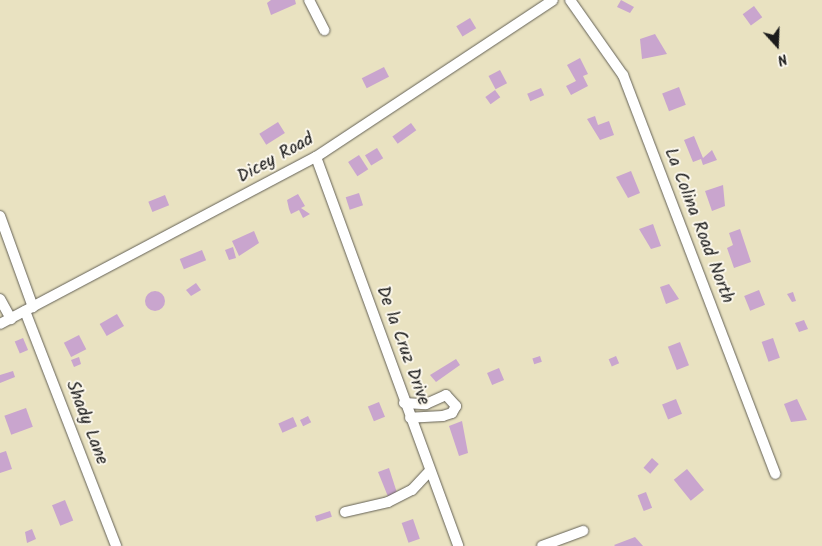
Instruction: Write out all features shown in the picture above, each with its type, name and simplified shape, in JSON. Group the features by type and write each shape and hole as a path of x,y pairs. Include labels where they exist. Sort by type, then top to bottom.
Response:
{"street":[{"path":"309,0 324,30"},
{"name":"Dicey Road","path":"0,324 316,157 553,0"},
{"name":"La Colina Road North","path":"570,0 623,75 775,474"},
{"name":"De la Cruz Drive","path":"316,157 404,403 458,546"},
{"name":"Shady Lane","path":"0,216 29,309 116,546"},
{"path":"0,299 11,319"},
{"path":"404,403 426,404 446,395 456,406 452,413 443,416 410,418"},
{"path":"345,512 388,502 412,490 430,471"},
{"path":"542,546 583,532"}],"building":[{"path":"271,0 295,0 296,4 271,15 267,3"},
{"path":"621,0 634,7 630,13 617,7"},
{"path":"754,6 762,17 751,26 743,14"},
{"path":"470,18 476,28 462,37 456,26"},
{"path":"655,34 667,54 642,59 640,39"},
{"path":"580,58 588,74 583,76 588,86 571,95 566,86 576,81 567,65"},
{"path":"384,67 389,77 367,88 362,78"},
{"path":"500,70 507,83 496,89 489,76"},
{"path":"679,87 686,105 669,111 662,93"},
{"path":"541,88 544,95 530,101 527,94"},
{"path":"495,90 500,97 491,104 485,97"},
{"path":"595,116 598,125 609,121 614,135 600,140 587,119"},
{"path":"278,122 285,133 266,145 259,134"},
{"path":"411,123 416,130 398,144 392,137"},
{"path":"694,136 703,158 712,150 717,160 703,165 701,159 693,162 684,140"},
{"path":"377,148 383,158 371,165 365,155"},
{"path":"359,155 368,169 357,176 348,162"},
{"path":"631,171 640,193 628,198 616,177"},
{"path":"723,185 725,206 712,211 705,191"},
{"path":"359,193 363,205 350,210 346,197"},
{"path":"298,194 305,206 301,208 310,214 303,218 299,210 291,214 287,200"},
{"path":"165,195 169,205 152,212 148,202"},
{"path":"653,224 661,246 651,249 639,229"},
{"path":"740,229 751,262 734,268 727,248 733,245 729,233"},
{"path":"254,231 259,243 239,256 232,241"},
{"path":"233,247 236,258 229,260 225,250"},
{"path":"202,250 206,260 184,269 180,259"},
{"path":"196,283 201,290 191,296 186,290"},
{"path":"669,284 679,299 666,304 660,287"},
{"path":"759,290 765,305 750,311 744,296"},
{"path":"155,291 162,294 165,301 162,308 155,311 148,308 145,301 148,294"},
{"path":"793,292 796,301 792,302 787,294"},
{"path":"117,314 124,326 107,336 100,324"},
{"path":"804,320 808,329 799,332 795,323"},
{"path":"79,335 86,349 71,357 64,343"},
{"path":"23,338 28,350 20,353 15,342"},
{"path":"773,338 780,358 768,362 762,342"},
{"path":"680,342 689,365 677,370 668,347"},
{"path":"540,356 542,362 534,364 532,358"},
{"path":"616,356 619,363 612,366 609,359"},
{"path":"79,357 81,364 74,367 71,360"},
{"path":"456,359 460,365 436,382 430,375"},
{"path":"499,368 504,380 492,385 487,373"},
{"path":"13,371 15,377 0,383 0,375"},
{"path":"676,399 682,414 668,419 662,405"},
{"path":"797,399 807,420 791,422 784,404"},
{"path":"379,402 385,417 374,421 368,406"},
{"path":"26,408 33,427 11,435 4,416"},
{"path":"308,416 311,422 303,426 300,420"},
{"path":"293,417 297,426 282,433 278,424"},
{"path":"462,421 468,453 459,456 449,426"},
{"path":"6,451 12,469 0,473 0,453"},
{"path":"652,458 659,464 650,474 643,468"},
{"path":"389,468 398,496 389,499 378,472"},
{"path":"687,469 704,490 691,501 674,480"},
{"path":"646,492 652,508 644,511 638,495"},
{"path":"65,500 73,520 60,526 52,505"},
{"path":"330,511 332,517 317,522 315,516"},
{"path":"413,519 420,539 408,543 402,523"},
{"path":"32,529 36,539 27,543 25,532"},
{"path":"635,537 643,546 614,545"}]}
